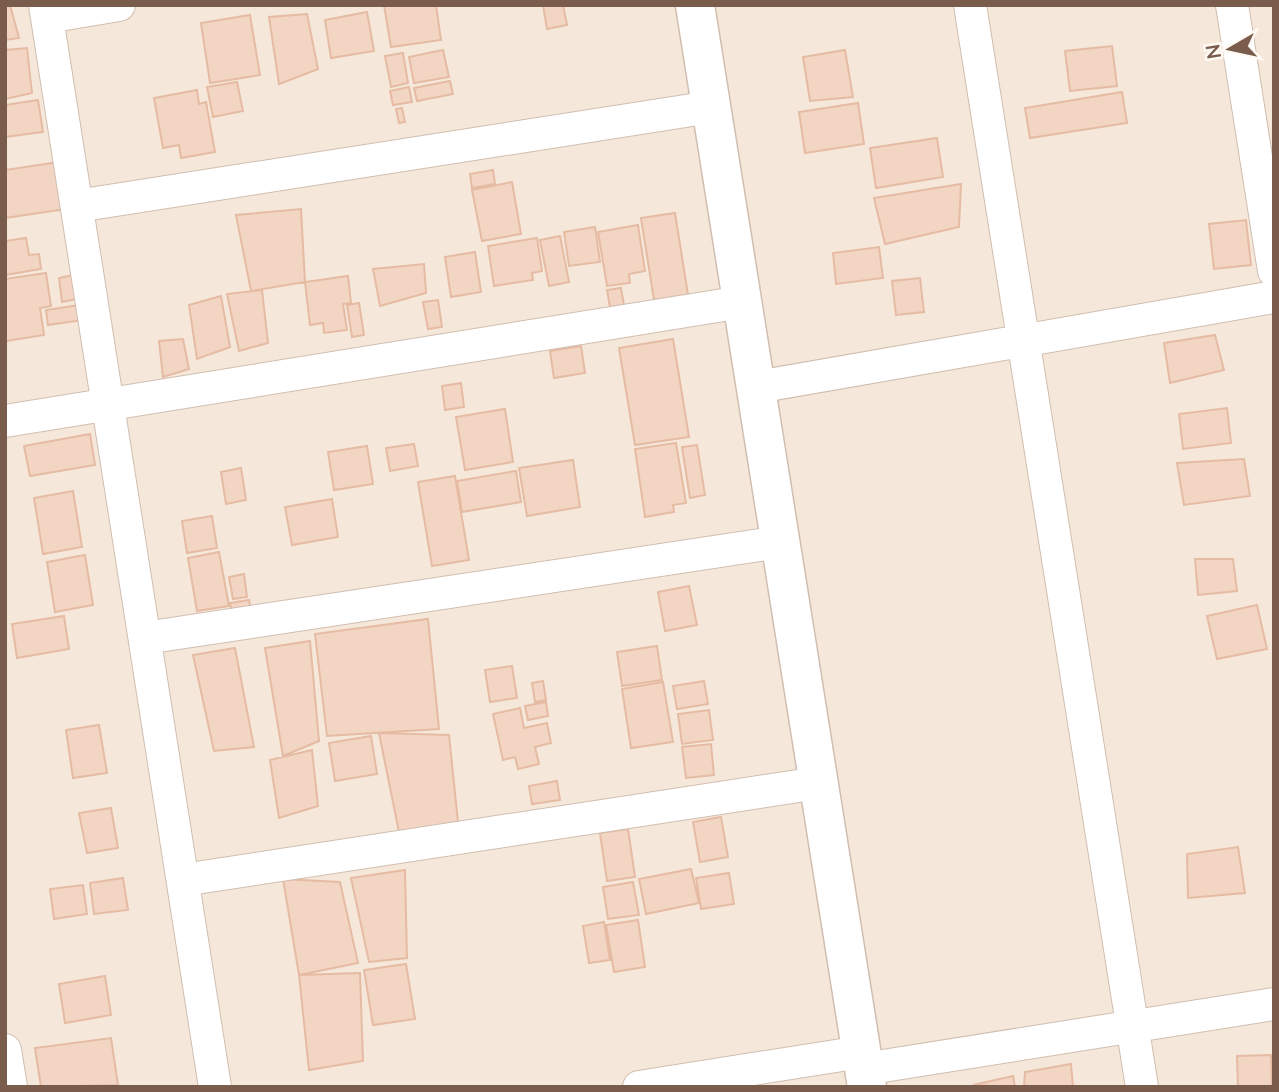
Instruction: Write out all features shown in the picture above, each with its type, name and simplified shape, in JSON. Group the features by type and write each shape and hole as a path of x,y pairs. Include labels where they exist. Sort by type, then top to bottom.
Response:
{"street":[{"path":"119,5 46,11 215,1087"},
{"path":"695,5 864,1069"},
{"path":"970,5 1142,1087"},
{"path":"1232,5 1274,271"},
{"path":"77,206 711,107"},
{"path":"757,387 1274,296"},
{"path":"5,421 742,302"},
{"path":"145,638 780,542"},
{"path":"183,880 818,783"},
{"path":"639,1087 864,1069 1274,1004"},
{"path":"5,1050 11,1087"}],"shaded area":[{"path":"5,5 1274,5 1274,1087 5,1087"}],"building":[{"path":"5,5 10,5 19,38 5,40"},
{"path":"384,5 436,5 441,40 391,47"},
{"path":"543,5 563,5 567,25 547,29"},
{"path":"367,12 374,51 331,58 325,20"},
{"path":"307,14 318,69 279,84 269,17"},
{"path":"250,15 260,75 210,83 201,23"},
{"path":"1112,46 1117,86 1070,91 1065,51"},
{"path":"27,48 32,93 5,99 5,50"},
{"path":"443,50 449,77 414,83 409,57"},
{"path":"845,50 853,97 810,101 803,57"},
{"path":"403,53 408,83 391,87 385,56"},
{"path":"450,81 453,94 417,101 414,88"},
{"path":"237,82 243,111 213,117 207,87"},
{"path":"409,87 412,102 393,105 390,91"},
{"path":"197,90 199,104 206,102 215,152 181,158 179,145 163,148 154,98"},
{"path":"1122,92 1127,123 1030,138 1025,108"},
{"path":"38,100 43,132 5,137 5,105"},
{"path":"858,103 864,144 805,153 799,112"},
{"path":"402,108 405,122 399,123 396,109"},
{"path":"937,138 943,177 876,188 870,148"},
{"path":"59,162 66,209 5,218 5,170"},
{"path":"493,170 495,184 472,188 470,174"},
{"path":"512,182 521,234 482,241 472,190"},
{"path":"961,184 959,227 885,244 874,198"},
{"path":"301,209 305,282 251,291 236,215"},
{"path":"675,213 688,295 654,300 641,218"},
{"path":"1246,220 1251,265 1214,269 1209,224"},
{"path":"638,225 645,271 629,274 630,283 607,286 598,232"},
{"path":"595,227 600,262 569,266 564,232"},
{"path":"560,236 569,282 549,286 540,240"},
{"path":"26,238 29,255 39,254 41,269 5,275 5,241"},
{"path":"537,238 542,271 532,273 533,280 494,286 488,246"},
{"path":"879,247 883,278 836,284 833,253"},
{"path":"475,252 481,292 451,297 445,257"},
{"path":"424,264 426,293 380,306 373,269"},
{"path":"46,273 51,306 40,308 44,335 6,341 5,279"},
{"path":"73,275 77,299 62,302 59,278"},
{"path":"348,276 351,303 343,304 347,330 324,333 323,323 310,325 305,282"},
{"path":"920,278 924,312 896,315 892,281"},
{"path":"621,288 624,305 610,307 607,290"},
{"path":"262,290 268,343 239,351 227,294"},
{"path":"221,296 230,347 197,359 189,305"},
{"path":"438,300 442,327 428,329 423,302"},
{"path":"359,303 364,335 352,337 347,305"},
{"path":"80,305 83,320 48,325 46,310"},
{"path":"1215,335 1224,370 1170,383 1164,343"},
{"path":"183,339 189,369 163,377 159,341"},
{"path":"673,339 689,437 635,445 619,348"},
{"path":"581,346 585,373 554,378 550,351"},
{"path":"461,383 464,407 445,410 442,386"},
{"path":"1227,408 1231,443 1183,449 1179,414"},
{"path":"505,409 513,462 465,470 456,417"},
{"path":"90,434 95,465 30,476 24,446"},
{"path":"676,443 686,503 673,505 674,512 645,517 635,449"},
{"path":"414,444 418,466 390,471 386,448"},
{"path":"697,445 705,495 690,498 682,447"},
{"path":"367,446 373,484 334,490 328,452"},
{"path":"1244,459 1250,496 1184,505 1177,463"},
{"path":"573,460 580,507 527,516 519,468"},
{"path":"241,468 246,500 226,504 221,472"},
{"path":"516,471 521,502 462,512 457,481"},
{"path":"455,476 469,560 432,566 418,482"},
{"path":"73,491 82,547 43,554 34,498"},
{"path":"332,499 338,537 292,545 285,507"},
{"path":"212,516 217,548 187,553 182,521"},
{"path":"219,552 229,606 197,611 188,558"},
{"path":"85,555 93,605 55,612 47,562"},
{"path":"1195,559 1233,559 1237,591 1198,595"},
{"path":"244,574 247,597 233,599 229,577"},
{"path":"689,586 697,625 665,631 658,592"},
{"path":"249,600 252,617 233,620 230,603"},
{"path":"1257,605 1267,649 1217,659 1207,616"},
{"path":"64,616 69,649 17,658 12,624"},
{"path":"428,619 439,729 327,736 315,634"},
{"path":"310,641 319,741 283,756 265,648"},
{"path":"657,646 662,680 622,686 617,652"},
{"path":"235,648 254,747 214,751 193,655"},
{"path":"512,666 517,698 490,702 485,670"},
{"path":"543,681 546,700 535,702 532,683"},
{"path":"704,681 708,704 677,709 673,686"},
{"path":"663,682 673,742 631,748 622,689"},
{"path":"546,702 548,716 528,720 525,706"},
{"path":"520,708 524,728 547,723 551,743 535,747 539,764 518,769 515,757 503,760 493,714"},
{"path":"709,710 713,740 682,744 678,714"},
{"path":"99,725 107,773 73,778 66,730"},
{"path":"379,733 449,735 458,822 399,832"},
{"path":"371,736 377,774 335,781 329,743"},
{"path":"711,744 714,775 686,778 682,747"},
{"path":"312,750 318,806 279,818 270,760"},
{"path":"557,781 560,800 532,804 529,786"},
{"path":"111,808 118,848 87,853 79,813"},
{"path":"721,817 728,857 700,862 693,822"},
{"path":"628,829 635,877 607,881 600,833"},
{"path":"1238,847 1245,893 1188,898 1187,854"},
{"path":"691,869 699,903 646,914 639,879"},
{"path":"405,870 407,958 369,962 351,878"},
{"path":"729,873 734,904 701,909 696,878"},
{"path":"123,878 128,910 94,914 90,883"},
{"path":"283,879 340,882 358,963 299,975"},
{"path":"633,882 639,915 608,919 603,887"},
{"path":"83,885 87,914 54,919 50,889"},
{"path":"638,920 645,967 614,972 606,925"},
{"path":"604,922 610,960 589,963 583,926"},
{"path":"406,964 415,1019 373,1025 364,970"},
{"path":"360,973 363,1061 309,1070 299,975"},
{"path":"105,976 111,1015 65,1023 59,984"},
{"path":"111,1038 118,1085 41,1087 35,1048"},
{"path":"1271,1055 1272,1087 1238,1087 1237,1056"},
{"path":"1071,1064 1073,1087 1024,1087 1025,1072"},
{"path":"1013,1076 1015,1087 973,1085"}]}
